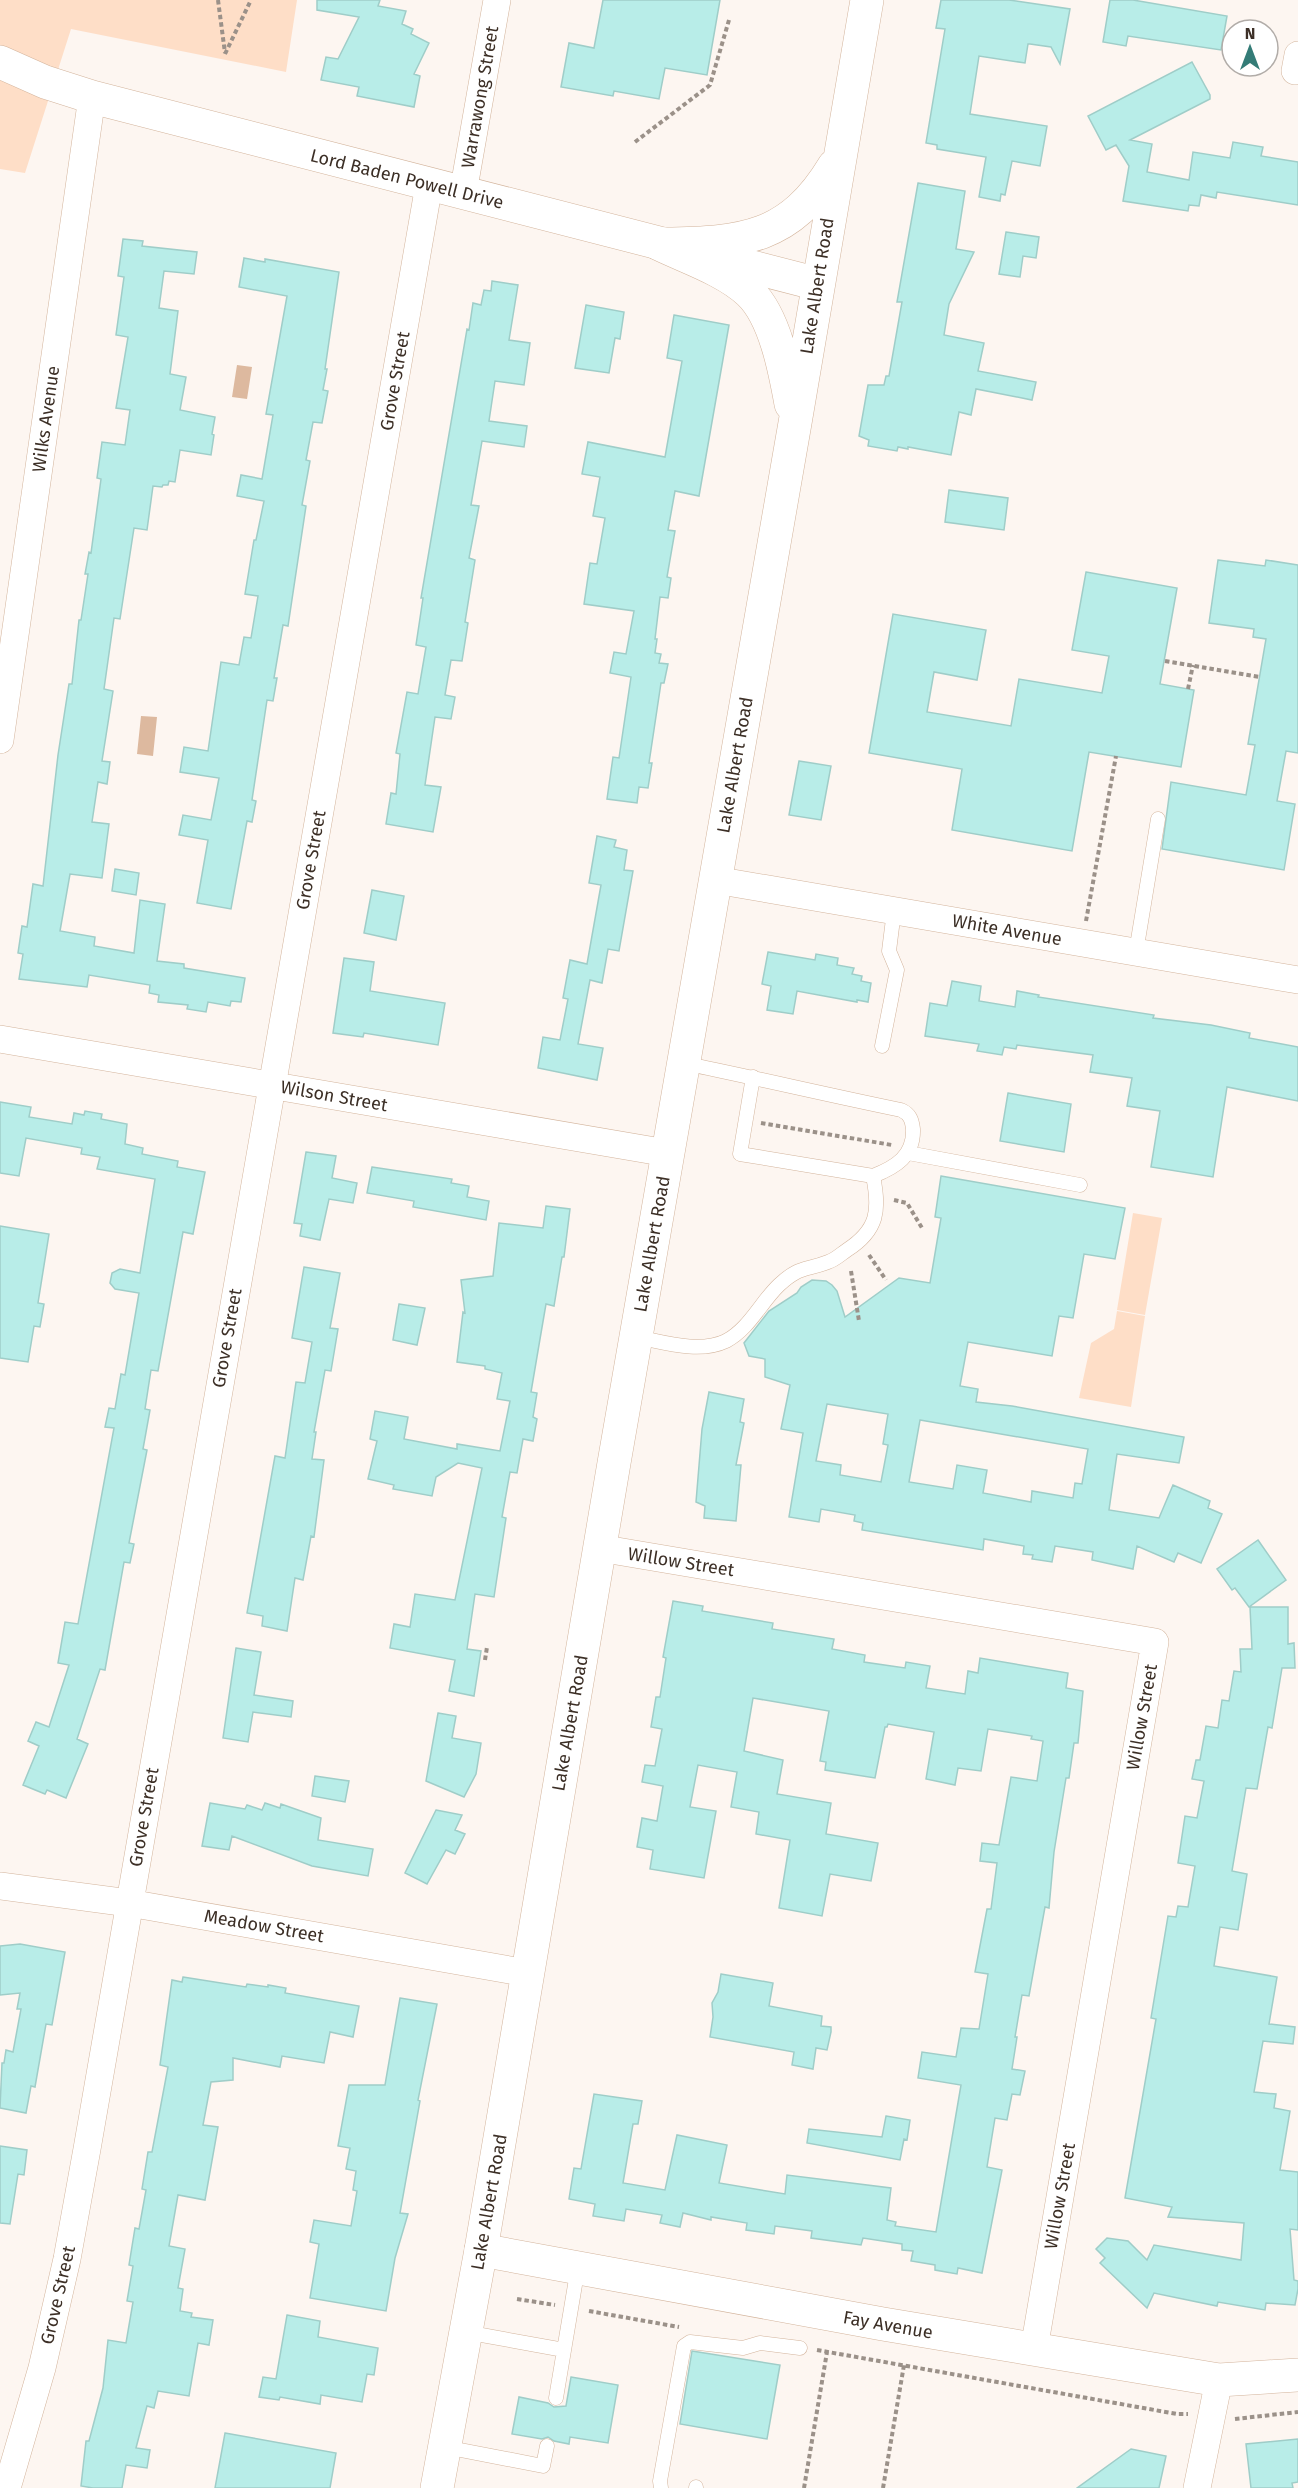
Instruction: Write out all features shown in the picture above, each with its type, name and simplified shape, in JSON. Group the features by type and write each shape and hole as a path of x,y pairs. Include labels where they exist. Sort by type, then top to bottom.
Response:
{"main road":[{"name":"Lake Albert Road","path":"437,2488 481,2250 599,1548 867,0"},
{"name":"Lord Baden Powell Drive","path":"0,62 45,82 92,98 818,284"},
{"path":"659,244 707,244 730,241 769,230 799,211 820,189 838,158"},
{"path":"659,244 726,277 750,293 766,316 776,342 786,375 795,423"},
{"name":"Fay Avenue","path":"481,2250 883,2324 1219,2380 1298,2374"}],"street":[{"name":"Warrawong Street","path":"464,193 497,0"},
{"name":"Wilks Avenue","path":"0,740 92,98"},
{"name":"Grove Street","path":"8,2488 42,2368 67,2259 429,185"},
{"name":"White Avenue","path":"715,880 1298,980"},
{"name":"Wilson Street","path":"0,1039 667,1153"},
{"name":"Willow Street","path":"599,1548 1155,1641 1034,2349"},
{"name":"Meadow Street","path":"0,1886 129,1902 527,1973"},
{"path":"1197,2488 1219,2380"}],"lane":[{"path":"1136,952 1158,819"},
{"path":"882,1047 897,970 889,951 894,911"},
{"path":"683,1063 753,1077 826,1095 901,1110 908,1113 912,1121 913,1139 908,1153 892,1168 873,1176 740,1154 753,1077"},
{"path":"908,1153 1080,1185"},
{"path":"636,1337 688,1346 726,1341 745,1325 778,1286 799,1269 829,1262 858,1243 872,1228 878,1199 873,1176"},
{"path":"556,2398 578,2267"},
{"path":"465,2332 564,2350"},
{"path":"661,2488 660,2481 684,2346 690,2342 743,2348 760,2343 800,2348"},
{"path":"444,2447 543,2466 547,2446"}],"path":[{"path":"218,0 225,54 251,0"},
{"path":"635,142 710,85 729,20"},
{"path":"1165,661 1260,677"},
{"path":"1188,689 1193,665"},
{"path":"1082,943 1116,756"},
{"path":"890,1200 907,1203 922,1228"},
{"path":"866,1250 886,1280"},
{"path":"485,1660 487,1647"},
{"path":"518,2299 682,2327"},
{"path":"800,2348 1177,2414 1188,2414"},
{"path":"804,2488 827,2352"},
{"path":"883,2488 904,2365"},
{"path":"1225,2420 1298,2412"}],"shaded area":[{"path":"0,0 297,0 286,72 71,29 25,173 0,169"},
{"path":"237,365 252,367 247,399 232,397"},
{"path":"141,716 157,717 153,756 137,754"},
{"path":"1133,1213 1162,1218 1145,1315 1117,1310"},
{"path":"1117,1311 1145,1316 1131,1407 1079,1398 1091,1343 1114,1329"}],"building":[{"path":"317,0 380,0 378,6 406,11 402,24 413,29 411,34 429,43 414,74 420,76 414,107 357,96 359,87 321,80 326,57 338,59 359,17 317,10"},
{"path":"603,0 720,0 707,75 665,68 659,99 614,91 613,96 561,87 569,43 594,48"},
{"path":"941,0 1009,0 1070,9 1060,64 1051,47 1030,44 1028,44 1025,63 979,56 970,114 1047,126 1040,166 1012,161 1005,195 1001,194 1000,201 979,197 986,157 937,149 937,145 926,143 945,29 936,28"},
{"path":"1110,0 1133,0 1227,16 1227,18 1220,18 1220,50 1128,36 1126,46 1103,42"},
{"path":"1192,62 1210,99 1130,140 1152,144 1147,172 1189,180 1193,152 1230,158 1233,142 1263,147 1261,156 1298,162 1298,205 1217,192 1216,198 1201,195 1199,206 1189,205 1188,211 1123,201 1129,166 1116,145 1106,150 1088,116"},
{"path":"918,183 965,191 956,249 974,252 949,304 944,335 984,343 978,371 1036,382 1032,400 976,389 971,415 959,412 951,455 908,447 908,449 898,447 897,451 868,446 869,440 859,436 868,385 884,385 886,376 889,376 902,302 897,302"},
{"path":"1006,232 1039,237 1036,258 1023,256 1020,277 999,274"},
{"path":"123,239 143,241 142,246 197,252 194,274 164,271 159,308 178,311 170,374 186,377 180,410 215,417 212,434 214,435 211,455 180,450 175,482 169,481 168,485 162,487 153,486 147,530 134,528 120,619 114,618 104,689 113,691 102,761 110,762 107,784 98,782 92,822 109,824 102,878 70,874 60,931 95,937 94,946 134,953 140,900 165,904 157,961 184,964 184,968 245,978 241,1002 231,1001 230,1006 208,1002 206,1012 187,1009 188,1005 158,1002 159,995 149,993 150,985 89,975 87,987 19,979 23,954 18,953 22,926 27,927 33,884 43,886 58,755 69,684 72,684 79,620 81,620 88,574 85,574 89,552 91,553 101,479 97,478 102,442 125,445 130,410 116,408 128,337 116,335 124,277 118,276"},
{"path":"244,258 265,262 265,259 339,272 323,390 328,391 322,423 313,422 306,460 310,461 302,505 306,506 288,626 283,625 274,678 277,678 273,701 267,700 252,800 256,801 252,822 247,821 231,909 197,903 208,840 179,835 183,815 211,820 219,778 180,772 184,747 208,751 221,662 239,665 244,637 251,638 258,596 245,594 254,540 256,540 264,501 237,496 241,475 262,479 273,415 266,414 287,296 239,287"},
{"path":"492,281 518,285 509,340 530,343 524,385 495,381 489,421 527,426 524,447 482,441 471,505 479,506 469,558 475,560 465,622 468,623 462,661 451,660 445,695 455,697 451,719 435,717 425,785 441,787 433,832 386,824 391,793 396,794 400,754 396,753 407,692 418,694 426,647 416,645 423,598 421,598 467,329 469,330 473,303 481,305 484,290 491,291"},
{"path":"586,305 624,312 620,339 615,338 609,373 575,368"},
{"path":"674,315 729,325 699,496 675,491 668,530 675,531 667,577 671,578 668,598 660,597 655,639 657,639 655,653 661,654 659,663 668,664 664,683 661,683 649,763 652,763 648,788 639,787 637,803 607,799 613,757 619,758 631,677 610,673 614,652 626,654 634,611 584,604 590,563 597,564 605,518 593,516 600,477 582,474 588,442 665,457 682,361 667,358"},
{"path":"949,490 1008,498 1004,530 945,522"},
{"path":"1218,560 1265,566 1266,560 1298,565 1298,753 1286,751 1277,801 1295,804 1284,870 1162,849 1171,782 1246,795 1255,745 1248,744 1266,639 1253,637 1254,629 1209,623"},
{"path":"1086,572 1177,588 1160,684 1194,690 1181,767 1089,752 1072,851 952,830 962,769 869,753 893,614 986,630 977,680 934,672 927,712 1011,726 1019,679 1102,693 1109,656 1072,650"},
{"path":"799,761 831,766 821,820 789,815"},
{"path":"597,836 616,840 614,847 627,850 624,870 633,871 619,951 608,949 602,983 590,980 578,1044 603,1048 597,1080 538,1068 543,1037 560,1040 568,999 563,998 570,960 587,964 601,885 589,883"},
{"path":"115,869 139,873 136,895 112,891"},
{"path":"372,890 404,896 396,940 364,933"},
{"path":"768,952 815,960 816,954 838,958 837,965 854,968 852,974 862,976 861,981 871,983 868,1002 797,991 793,1014 767,1010 771,986 762,984"},
{"path":"344,958 374,962 370,991 445,1003 438,1045 364,1033 363,1037 333,1033"},
{"path":"952,981 981,986 979,1001 1015,1007 1017,991 1039,995 1038,997 1154,1015 1153,1018 1211,1025 1250,1033 1249,1038 1298,1047 1298,1101 1227,1087 1213,1177 1151,1167 1160,1111 1127,1106 1132,1078 1090,1072 1093,1055 1017,1045 1016,1049 1004,1047 1002,1055 977,1051 979,1044 925,1036 930,1003 947,1006"},
{"path":"1008,1093 1071,1104 1064,1152 1000,1141"},
{"path":"0,1102 31,1107 29,1117 72,1124 74,1113 84,1115 85,1111 102,1114 101,1119 127,1124 125,1144 143,1148 142,1154 178,1161 177,1167 205,1172 193,1234 183,1232 158,1371 151,1370 145,1409 150,1410 143,1449 147,1450 129,1543 134,1544 130,1563 124,1562 105,1670 100,1669 77,1739 88,1744 66,1798 47,1790 45,1794 23,1785 39,1746 28,1741 36,1722 49,1727 69,1665 58,1663 65,1622 78,1624 114,1428 105,1427 109,1408 115,1409 121,1374 125,1375 139,1293 115,1289 110,1283 112,1273 120,1269 140,1273 155,1179 97,1169 100,1157 81,1154 82,1148 26,1138 19,1176 0,1173"},
{"path":"306,1152 336,1156 332,1178 357,1183 353,1203 329,1199 320,1240 300,1236 302,1224 294,1223"},
{"path":"372,1167 452,1179 451,1183 469,1186 467,1197 489,1201 486,1220 413,1207 414,1201 367,1193"},
{"path":"941,1176 1125,1208 1115,1259 1084,1254 1073,1318 1059,1316 1052,1356 968,1342 960,1386 978,1389 976,1402 1012,1406 1184,1437 1179,1463 1117,1454 1109,1510 1159,1518 1173,1485 1210,1501 1208,1508 1222,1514 1201,1563 1178,1553 1174,1562 1137,1546 1133,1569 1092,1560 1093,1552 1055,1546 1052,1562 1032,1559 1033,1555 1023,1554 1024,1546 984,1539 983,1550 862,1530 863,1523 854,1521 855,1515 821,1509 819,1522 789,1517 803,1433 781,1429 790,1385 765,1377 765,1359 749,1356 744,1343 769,1311 812,1280 826,1281 832,1285 837,1291 845,1317 899,1278 930,1283 941,1218 935,1217","holes":["827,1404 888,1414 883,1444 888,1445 881,1482 840,1475 841,1465 816,1461","920,1420 1088,1449 1082,1484 1075,1483 1073,1498 1032,1491 1031,1502 983,1493 987,1470 957,1465 953,1489 909,1482"]},
{"path":"546,1206 570,1209 564,1257 562,1257 554,1306 546,1304 531,1392 537,1393 533,1417 537,1419 533,1441 523,1439 517,1473 510,1472 502,1517 506,1518 494,1597 475,1594 467,1649 481,1651 474,1696 449,1691 455,1660 390,1648 394,1624 410,1627 415,1594 455,1600 482,1468 458,1463 436,1477 432,1496 393,1489 394,1485 368,1479 377,1441 370,1439 375,1411 408,1417 404,1439 457,1449 457,1444 500,1451 510,1401 497,1399 502,1373 485,1369 485,1366 457,1362 463,1312 465,1313 461,1280 493,1276 499,1223 543,1228"},
{"path":"0,1226 49,1234 38,1303 44,1304 40,1327 34,1326 28,1362 0,1358"},
{"path":"304,1267 340,1273 330,1328 338,1329 331,1371 325,1370 314,1432 316,1432 312,1459 324,1460 314,1537 311,1536 303,1580 295,1578 287,1631 262,1626 263,1616 247,1613 275,1456 285,1458 296,1382 305,1383 312,1342 292,1338"},
{"path":"399,1304 425,1308 417,1345 393,1340"},
{"path":"709,1392 744,1399 740,1422 744,1423 736,1465 741,1465 736,1521 704,1518 705,1506 696,1502 702,1429"},
{"path":"1258,1540 1286,1580 1249,1607 1235,1588 1232,1590 1217,1569"},
{"path":"673,1601 703,1606 702,1611 773,1623 772,1629 834,1639 832,1649 865,1655 864,1662 905,1668 906,1662 930,1666 926,1688 965,1694 968,1671 978,1673 980,1658 1068,1673 1066,1688 1083,1691 1078,1743 1074,1743 1069,1778 1066,1778 1054,1852 1049,1908 1045,1907 1029,1996 1022,1995 1015,2037 1017,2037 1012,2069 1025,2071 1020,2095 1012,2094 1007,2120 995,2118 987,2167 1002,2170 982,2273 958,2268 957,2274 935,2270 935,2265 911,2261 913,2251 902,2250 902,2244 863,2238 861,2245 811,2238 812,2231 775,2226 774,2234 746,2230 747,2223 711,2217 711,2220 683,2213 680,2227 660,2223 662,2215 626,2209 624,2221 593,2216 595,2204 569,2199 574,2168 581,2169 594,2094 642,2101 638,2124 633,2124 623,2183 665,2190 677,2135 727,2145 719,2183 785,2194 787,2175 891,2188 887,2220 896,2222 895,2226 936,2232 961,2085 918,2078 922,2052 956,2057 961,2028 979,2029 988,1974 975,1972 987,1909 991,1909 997,1863 980,1861 982,1843 999,1845 1011,1777 1037,1781 1043,1741 1031,1739 1032,1736 988,1729 981,1771 958,1768 955,1785 926,1779 934,1732 888,1724 885,1727 875,1778 825,1770 826,1762 820,1761 829,1711 753,1698 744,1751 783,1760 777,1794 831,1803 826,1834 878,1843 871,1881 830,1874 822,1916 779,1908 790,1840 756,1834 759,1812 731,1807 737,1772 698,1765 690,1807 716,1811 704,1878 650,1869 653,1850 637,1847 642,1818 657,1821 663,1786 642,1782 645,1765 655,1766 662,1729 651,1727 656,1697 660,1697 666,1658 663,1657"},
{"path":"1250,1607 1288,1607 1288,1644 1294,1643 1295,1668 1282,1668 1272,1728 1268,1727 1257,1789 1246,1788 1232,1871 1247,1874 1238,1930 1220,1927 1214,1966 1277,1977 1269,2024 1295,2027 1293,2044 1263,2041 1254,2092 1276,2094 1274,2108 1290,2111 1280,2170 1298,2172 1298,2230 1290,2229 1294,2280 1298,2281 1298,2289 1295,2305 1266,2303 1265,2310 1218,2302 1217,2306 1154,2293 1147,2308 1100,2263 1105,2258 1096,2249 1107,2238 1128,2241 1147,2260 1154,2245 1241,2260 1244,2223 1168,2217 1172,2207 1125,2198 1156,2019 1151,2018 1168,1916 1176,1917 1178,1906 1188,1907 1195,1866 1178,1863 1185,1816 1197,1818 1204,1781 1192,1779 1196,1760 1200,1760 1206,1726 1218,1728 1222,1700 1229,1701 1234,1671 1241,1672 1240,1649 1252,1649"},
{"path":"236,1648 261,1652 254,1695 293,1701 291,1717 253,1712 248,1742 223,1738"},
{"path":"438,1713 456,1716 452,1738 481,1743 476,1774 464,1797 426,1781"},
{"path":"315,1776 349,1781 345,1802 312,1796"},
{"path":"210,1803 245,1809 247,1805 262,1810 265,1803 280,1808 281,1804 321,1818 318,1840 373,1849 368,1876 312,1866 232,1836 229,1850 202,1846"},
{"path":"436,1810 462,1815 455,1830 465,1834 455,1854 446,1850 427,1884 405,1873"},
{"path":"20,1944 65,1952 52,2025 46,2024 35,2087 31,2086 26,2113 0,2108 2,2063 4,2063 6,2050 13,2052 21,2009 17,2009 20,1993 0,1995 0,1946"},
{"path":"721,1974 773,1983 769,2006 822,2016 821,2026 831,2027 831,2032 827,2050 816,2048 813,2069 792,2065 794,2052 710,2037 713,2017 712,2003 718,1992"},
{"path":"183,1977 246,1987 247,1984 268,1987 268,1985 286,1988 285,1993 359,2006 353,2037 330,2032 324,2063 282,2056 280,2067 233,2058 233,2080 211,2082 203,2125 218,2127 205,2200 178,2195 169,2246 185,2249 178,2288 183,2289 180,2311 192,2313 191,2317 213,2320 209,2345 198,2343 189,2396 158,2391 154,2408 147,2406 136,2448 150,2450 147,2468 126,2465 122,2488 81,2486 86,2441 89,2441 103,2388 108,2340 126,2343 133,2302 127,2301 133,2266 129,2265 135,2228 139,2229 146,2190 142,2189 148,2152 152,2152 168,2067 160,2065 172,1980 182,1982"},
{"path":"400,1998 437,2004 418,2100 420,2101 400,2213 408,2214 395,2258 386,2311 310,2298 319,2244 310,2242 314,2220 351,2226 357,2191 353,2190 356,2171 346,2169 350,2148 338,2146 349,2085 385,2085"},
{"path":"886,2116 910,2120 907,2140 904,2139 900,2160 807,2143 809,2129 882,2137"},
{"path":"0,2146 27,2150 24,2175 18,2174 10,2224 0,2223"},
{"path":"287,2315 320,2321 318,2337 378,2348 374,2375 367,2374 362,2402 321,2395 320,2404 280,2397 279,2400 259,2397 263,2377 276,2379"},
{"path":"692,2351 780,2365 767,2439 680,2424"},
{"path":"571,2377 618,2385 608,2443 570,2437 569,2444 554,2441 548,2437 542,2439 512,2434 519,2397 548,2403 554,2407 566,2406"},
{"path":"225,2433 336,2453 330,2488 215,2488"},
{"path":"1298,2439 1298,2482 1292,2483 1293,2488 1251,2488 1246,2444"},
{"path":"1131,2449 1166,2456 1159,2488 1077,2488"}]}
